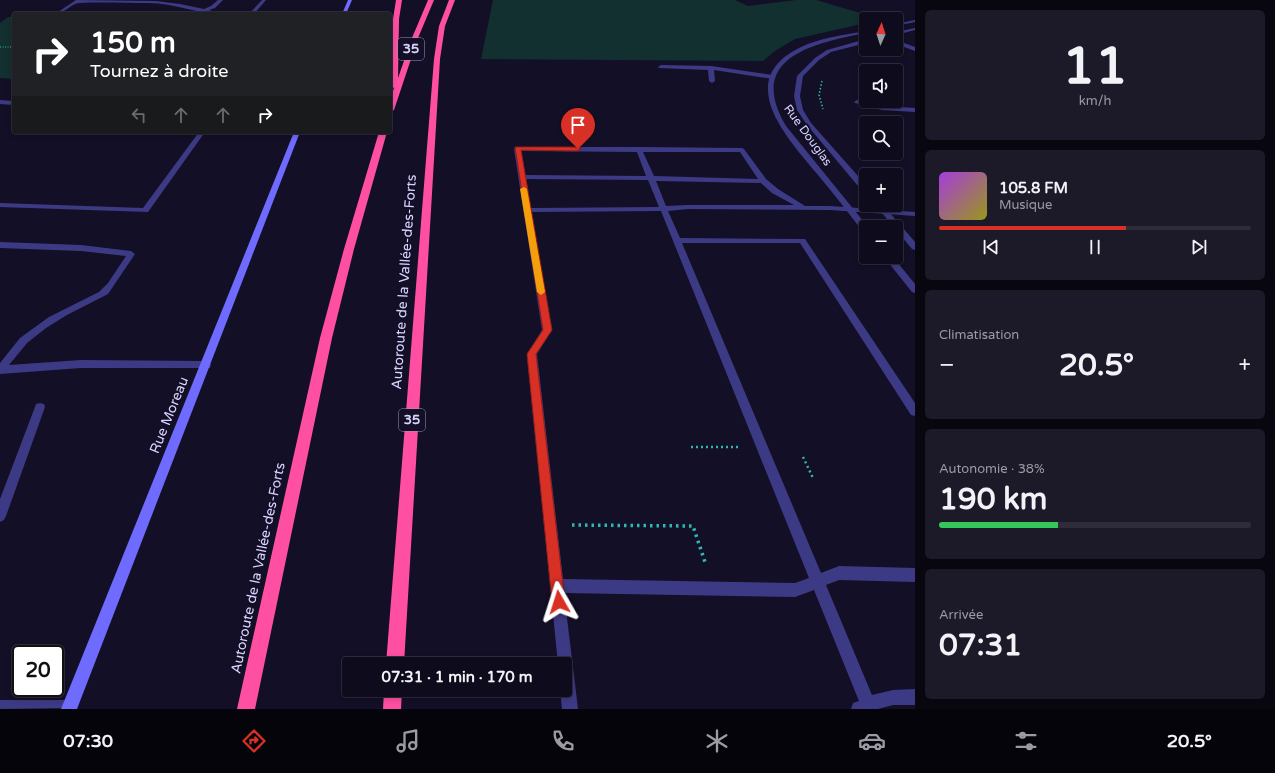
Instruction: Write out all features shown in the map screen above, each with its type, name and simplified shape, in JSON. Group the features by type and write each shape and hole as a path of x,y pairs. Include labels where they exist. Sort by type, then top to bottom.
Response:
{"highway":[{"path":"393,99 396,19 399,0"},
{"name":"35","path":"392,103 420,24 431,0"},
{"name":"Autoroute de la Vallée-des-Forts","path":"395,657 437,59 442,26 452,0"},
{"name":"Autoroute de la Vallée-des-Forts","path":"246,709 326,338 349,248 382,134"},
{"path":"392,709 393,697"}],"street":[{"path":"204,11 213,7 221,0"},
{"path":"253,12 264,0"},
{"path":"345,12 350,0"},
{"path":"60,12 77,1 156,2 180,5 209,12"},
{"path":"903,24 915,21"},
{"path":"903,32 915,29"},
{"path":"661,67 712,68 773,77 786,59 797,51 816,43 859,34"},
{"name":"Rue Douglas","path":"859,43 829,51 817,59 800,76 797,96 800,110 809,124 859,182"},
{"path":"903,45 915,49"},
{"path":"712,68 712,81"},
{"name":"Rue Douglas","path":"773,77 771,87 772,101 779,118 799,147 859,221"},
{"path":"0,102 12,103"},
{"path":"857,102 882,108 915,110"},
{"path":"0,205 145,210 201,134"},
{"name":"Rue Moreau","path":"69,709 296,134"},
{"path":"570,709 532,354 547,330 517,148 742,150 763,181 775,191 804,208"},
{"path":"640,149 817,582 865,707 896,696 915,697"},
{"path":"522,177 763,181"},
{"path":"527,210 648,210 688,207 859,210"},
{"path":"885,212 915,214"},
{"path":"885,212 915,247"},
{"path":"678,240 802,241 915,412"},
{"path":"0,245 81,248 131,254 105,293 54,317 28,335 16,348 0,370"},
{"path":"894,264 915,290"},
{"path":"0,370 81,364 206,365"},
{"path":"0,516 40,407"},
{"path":"557,586 795,590 839,573 915,575"},
{"path":"0,708 69,709"}],"path":[{"path":"0,47 12,47"},
{"path":"691,446 740,447"},
{"path":"803,457 813,478"},
{"path":"574,525 693,526 705,565 712,565"}],"green space":[{"path":"493,0 735,0 748,6 796,0 816,0 859,13 859,25 795,39 775,51 763,61 481,59"},
{"path":"8,17 12,17 12,79 0,78 0,23"}],"slow traffic":[{"path":"524,189 538,284 541,292"}],"route":[{"path":"559,602 532,354 547,330 542,296 538,284 517,148 578,149"}]}
